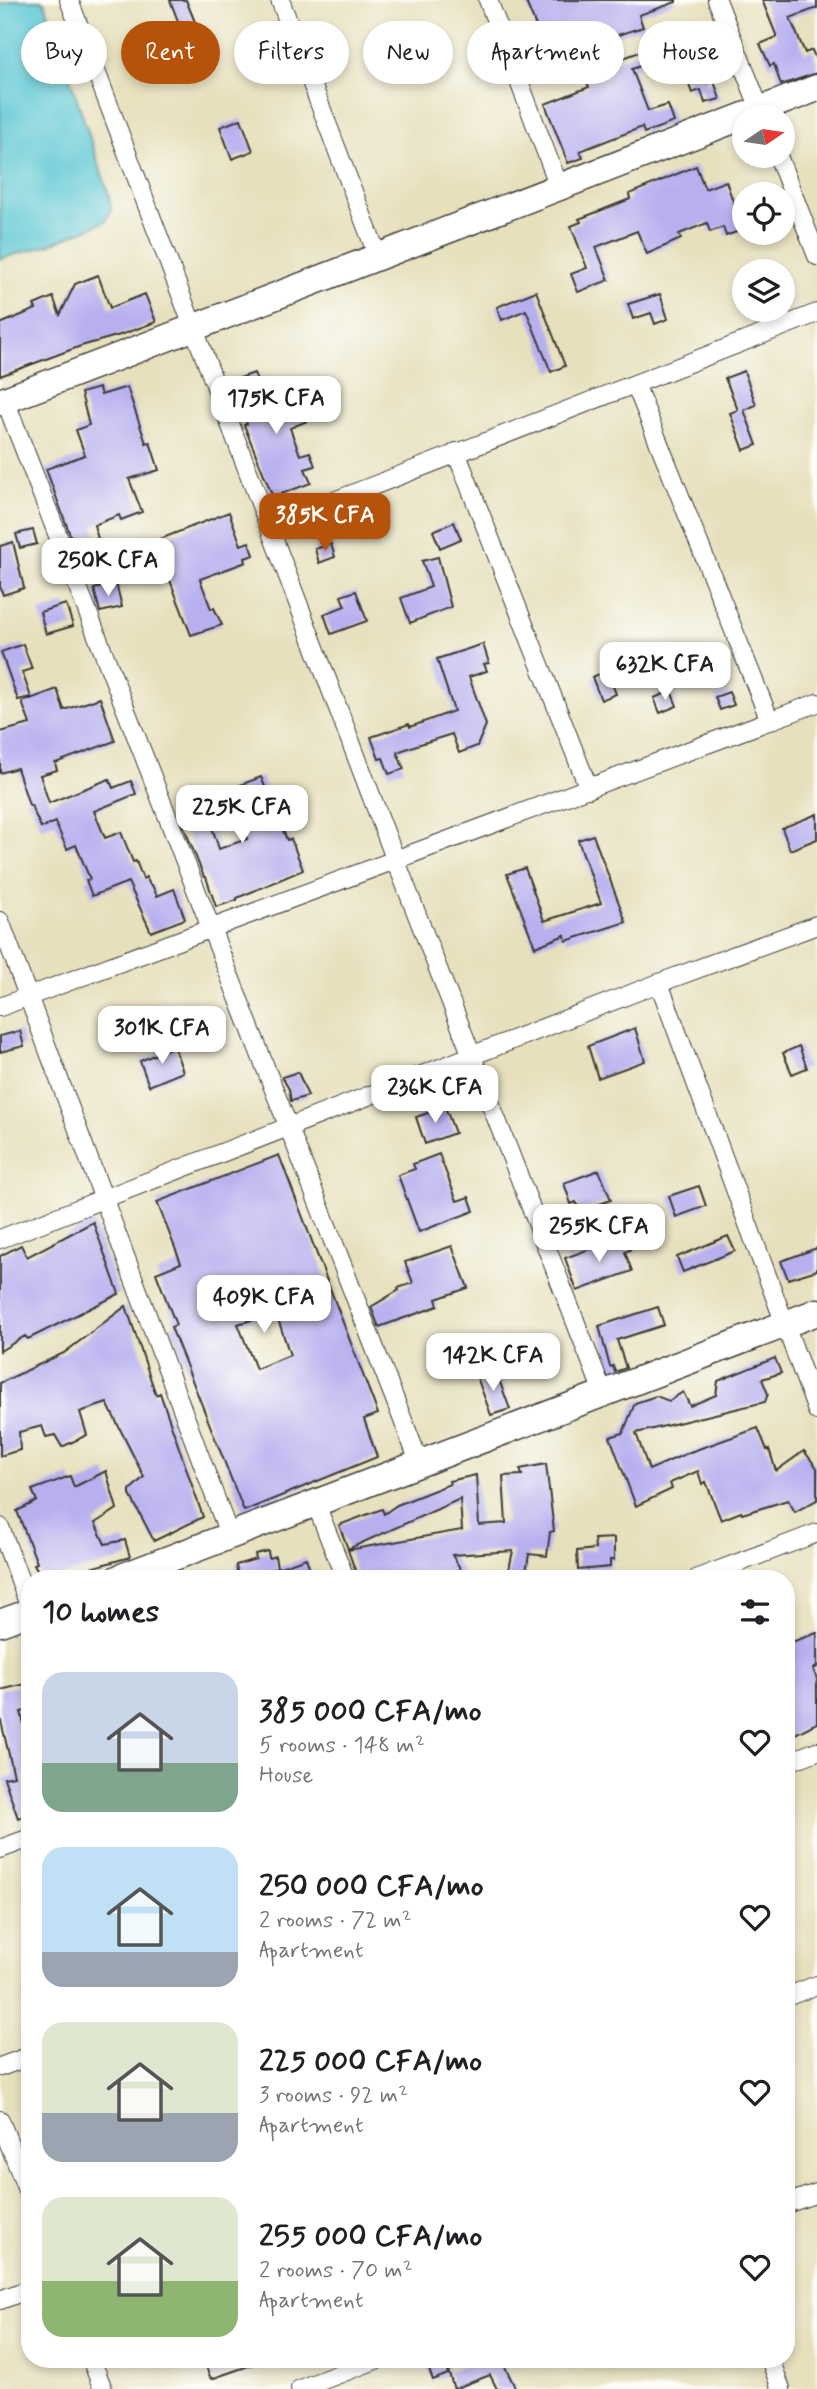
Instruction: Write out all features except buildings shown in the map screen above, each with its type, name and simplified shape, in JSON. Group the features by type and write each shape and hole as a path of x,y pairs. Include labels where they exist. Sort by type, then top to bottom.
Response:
{"street":[{"path":"69,0 396,861 604,1395"},
{"path":"280,0 378,257"},
{"path":"488,0 559,188"},
{"path":"717,0 758,105"},
{"path":"780,105 817,88"},
{"path":"420,1464 212,929 2,401 732,125"},
{"path":"783,168 817,256"},
{"path":"270,526 456,452 636,386 817,313"},
{"path":"636,386 770,721"},
{"path":"456,452 589,789"},
{"path":"0,1007 817,703"},
{"path":"0,921 230,1537"},
{"path":"0,1239 659,983 817,925"},
{"path":"659,983 817,1410"},
{"path":"141,1570 817,1312"},
{"path":"316,1504 342,1570"},
{"path":"0,1527 21,1585"},
{"path":"719,1570 817,1533"},
{"path":"0,1623 21,1614"},
{"path":"795,1760 817,1751"},
{"path":"0,1849 21,1841"},
{"path":"795,1994 817,1985"},
{"path":"0,2067 21,2059"},
{"path":"0,2120 21,2175"},
{"path":"795,2201 817,2193"},
{"path":"0,2300 21,2292"},
{"path":"95,2368 103,2389"},
{"path":"300,2389 355,2368"},
{"path":"773,2368 780,2389"}],"water":[{"path":"14,0 41,0 45,3 51,21 21,21 21,84 72,84 109,195 111,210 106,221 48,245 0,259 0,4"}]}
